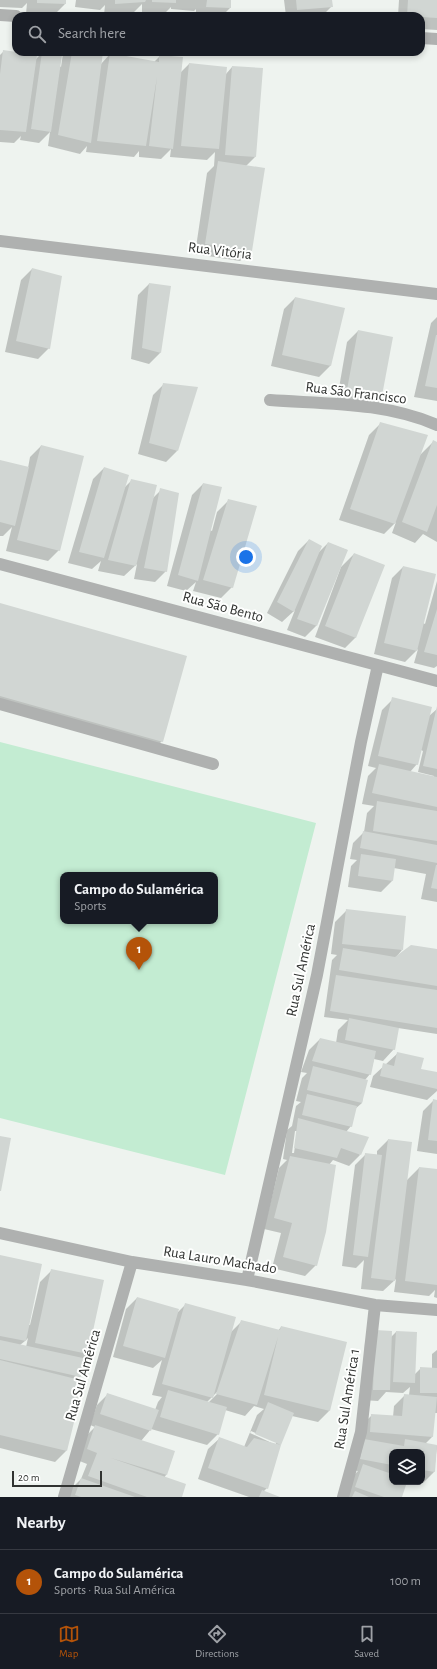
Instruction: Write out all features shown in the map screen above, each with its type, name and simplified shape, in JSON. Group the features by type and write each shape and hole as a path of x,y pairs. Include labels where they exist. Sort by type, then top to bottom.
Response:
{"street":[{"path":"0,15 12,16"},
{"path":"425,38 437,39"},
{"name":"Rua Vitória","path":"0,241 437,294"},
{"name":"Rua São Francisco","path":"270,400 389,410 419,418 437,425"},
{"name":"Rua São Bento","path":"0,564 437,681"},
{"name":"Rua Sul América","path":"247,1280 317,974 378,665"},
{"path":"0,704 213,764"},
{"name":"Rua Lauro Machado","path":"0,1233 132,1262 247,1280 375,1305 437,1310"},
{"name":"Rua Sul América","path":"64,1497 132,1262"},
{"name":"Rua Sul América 1","path":"343,1497 361,1432 375,1305"}],"green space":[{"path":"0,742 316,823 225,1175 0,1118"}],"building":[{"path":"37,0 66,0 66,4 37,3"},
{"path":"115,0 146,0 145,2 115,4"},
{"path":"152,0 176,0 176,3 152,2"},
{"path":"207,0 231,0 231,8 206,7"},
{"path":"296,0 332,0 333,7 297,10"},
{"path":"408,0 437,0 437,18 425,17 425,12 407,12"},
{"path":"3,50 12,51 12,56 37,56 26,132 0,130 0,74"},
{"path":"41,56 62,56 51,132 31,129"},
{"path":"71,56 102,56 91,143 58,135"},
{"path":"110,56 126,56 159,62 159,56 183,57 173,149 149,146 157,77 146,146 97,141"},
{"path":"189,63 227,67 219,149 181,146"},
{"path":"232,66 263,68 256,157 225,155"},
{"path":"218,161 265,168 252,251 205,244"},
{"path":"32,268 62,276 50,349 16,341"},
{"path":"149,283 171,286 161,353 142,348"},
{"path":"295,297 345,308 331,366 282,355"},
{"path":"358,330 393,337 381,401 346,395"},
{"path":"437,335 437,388 425,386"},
{"path":"163,383 198,387 178,451 149,443"},
{"path":"380,422 428,435 395,524 350,509"},
{"path":"433,440 437,442 437,505 427,532 402,522"},
{"path":"41,445 84,456 60,551 17,540"},
{"path":"0,460 29,467 15,526 0,522"},
{"path":"104,467 129,475 104,558 79,552"},
{"path":"131,479 157,485 136,566 108,560"},
{"path":"203,483 222,487 198,581 178,575"},
{"path":"160,488 179,493 167,572 144,568"},
{"path":"228,499 257,506 233,588 203,580"},
{"path":"309,539 322,546 294,612 277,602"},
{"path":"328,542 348,550 317,626 297,619"},
{"path":"354,553 385,565 356,638 325,626"},
{"path":"403,566 436,574 417,651 384,643"},
{"path":"0,603 187,656 163,742 0,696"},
{"path":"437,609 437,655 424,652"},
{"path":"392,697 432,707 418,765 378,756"},
{"path":"437,706 437,769 423,766"},
{"path":"379,764 437,777 437,807 372,793"},
{"path":"377,801 437,811 437,841 373,831"},
{"path":"363,831 437,845 437,863 360,848"},
{"path":"361,854 396,859 393,881 358,876"},
{"path":"437,865 437,889 431,888"},
{"path":"346,909 406,916 403,950 342,944"},
{"path":"411,945 437,949 437,986 339,970 343,948 395,957"},
{"path":"336,975 437,990 437,1028 330,1011"},
{"path":"349,1018 399,1028 395,1050 345,1040"},
{"path":"320,1038 376,1051 371,1075 312,1061"},
{"path":"397,1052 424,1058 421,1069 437,1072 437,1089 380,1076 383,1063 394,1066"},
{"path":"313,1066 368,1080 362,1103 307,1090"},
{"path":"307,1094 357,1106 352,1127 302,1115"},
{"path":"433,1099 437,1100 437,1141 428,1140"},
{"path":"298,1118 369,1137 361,1155 341,1148 337,1158 294,1148"},
{"path":"0,1136 11,1138 1,1191 0,1191"},
{"path":"388,1139 412,1142 395,1281 371,1278"},
{"path":"365,1153 382,1155 368,1257 353,1255"},
{"path":"290,1156 336,1165 326,1232 317,1266 283,1257 292,1223 274,1218"},
{"path":"419,1167 437,1169 437,1285 405,1281"},
{"path":"0,1255 42,1264 26,1341 0,1336"},
{"path":"51,1269 104,1280 88,1354 35,1343"},
{"path":"137,1297 179,1309 165,1358 123,1346"},
{"path":"185,1303 236,1317 213,1398 162,1384"},
{"path":"241,1320 280,1330 281,1326 347,1342 330,1411 264,1395 278,1337 257,1405 216,1394"},
{"path":"375,1330 392,1331 390,1390 373,1390"},
{"path":"396,1331 417,1332 415,1383 393,1382"},
{"path":"0,1340 83,1358 81,1377 0,1359"},
{"path":"0,1360 84,1381 67,1451 0,1435"},
{"path":"420,1367 437,1368 437,1393 420,1393"},
{"path":"168,1390 227,1407 219,1435 160,1417"},
{"path":"107,1393 159,1410 151,1431 100,1414"},
{"path":"404,1394 437,1397 433,1437 370,1432 371,1414 402,1416"},
{"path":"268,1402 294,1413 281,1445 255,1434"},
{"path":"95,1425 175,1451 167,1475 111,1458 186,1484 182,1497 147,1497 88,1476 97,1453 87,1449"},
{"path":"219,1437 247,1447 254,1438 281,1445 268,1489 208,1468"},
{"path":"364,1439 404,1446 405,1439 437,1445 435,1472 425,1470 425,1449 389,1449 389,1464 360,1459"},
{"path":"363,1464 389,1473 389,1485 406,1485 402,1497 384,1497 355,1487"},
{"path":"81,1478 135,1497 81,1497 75,1495"},
{"path":"262,1490 280,1497 259,1497"},
{"path":"355,1491 369,1497 352,1497"}],"place":[{"name":"Campo do Sulamérica","path":"139,970"}]}
